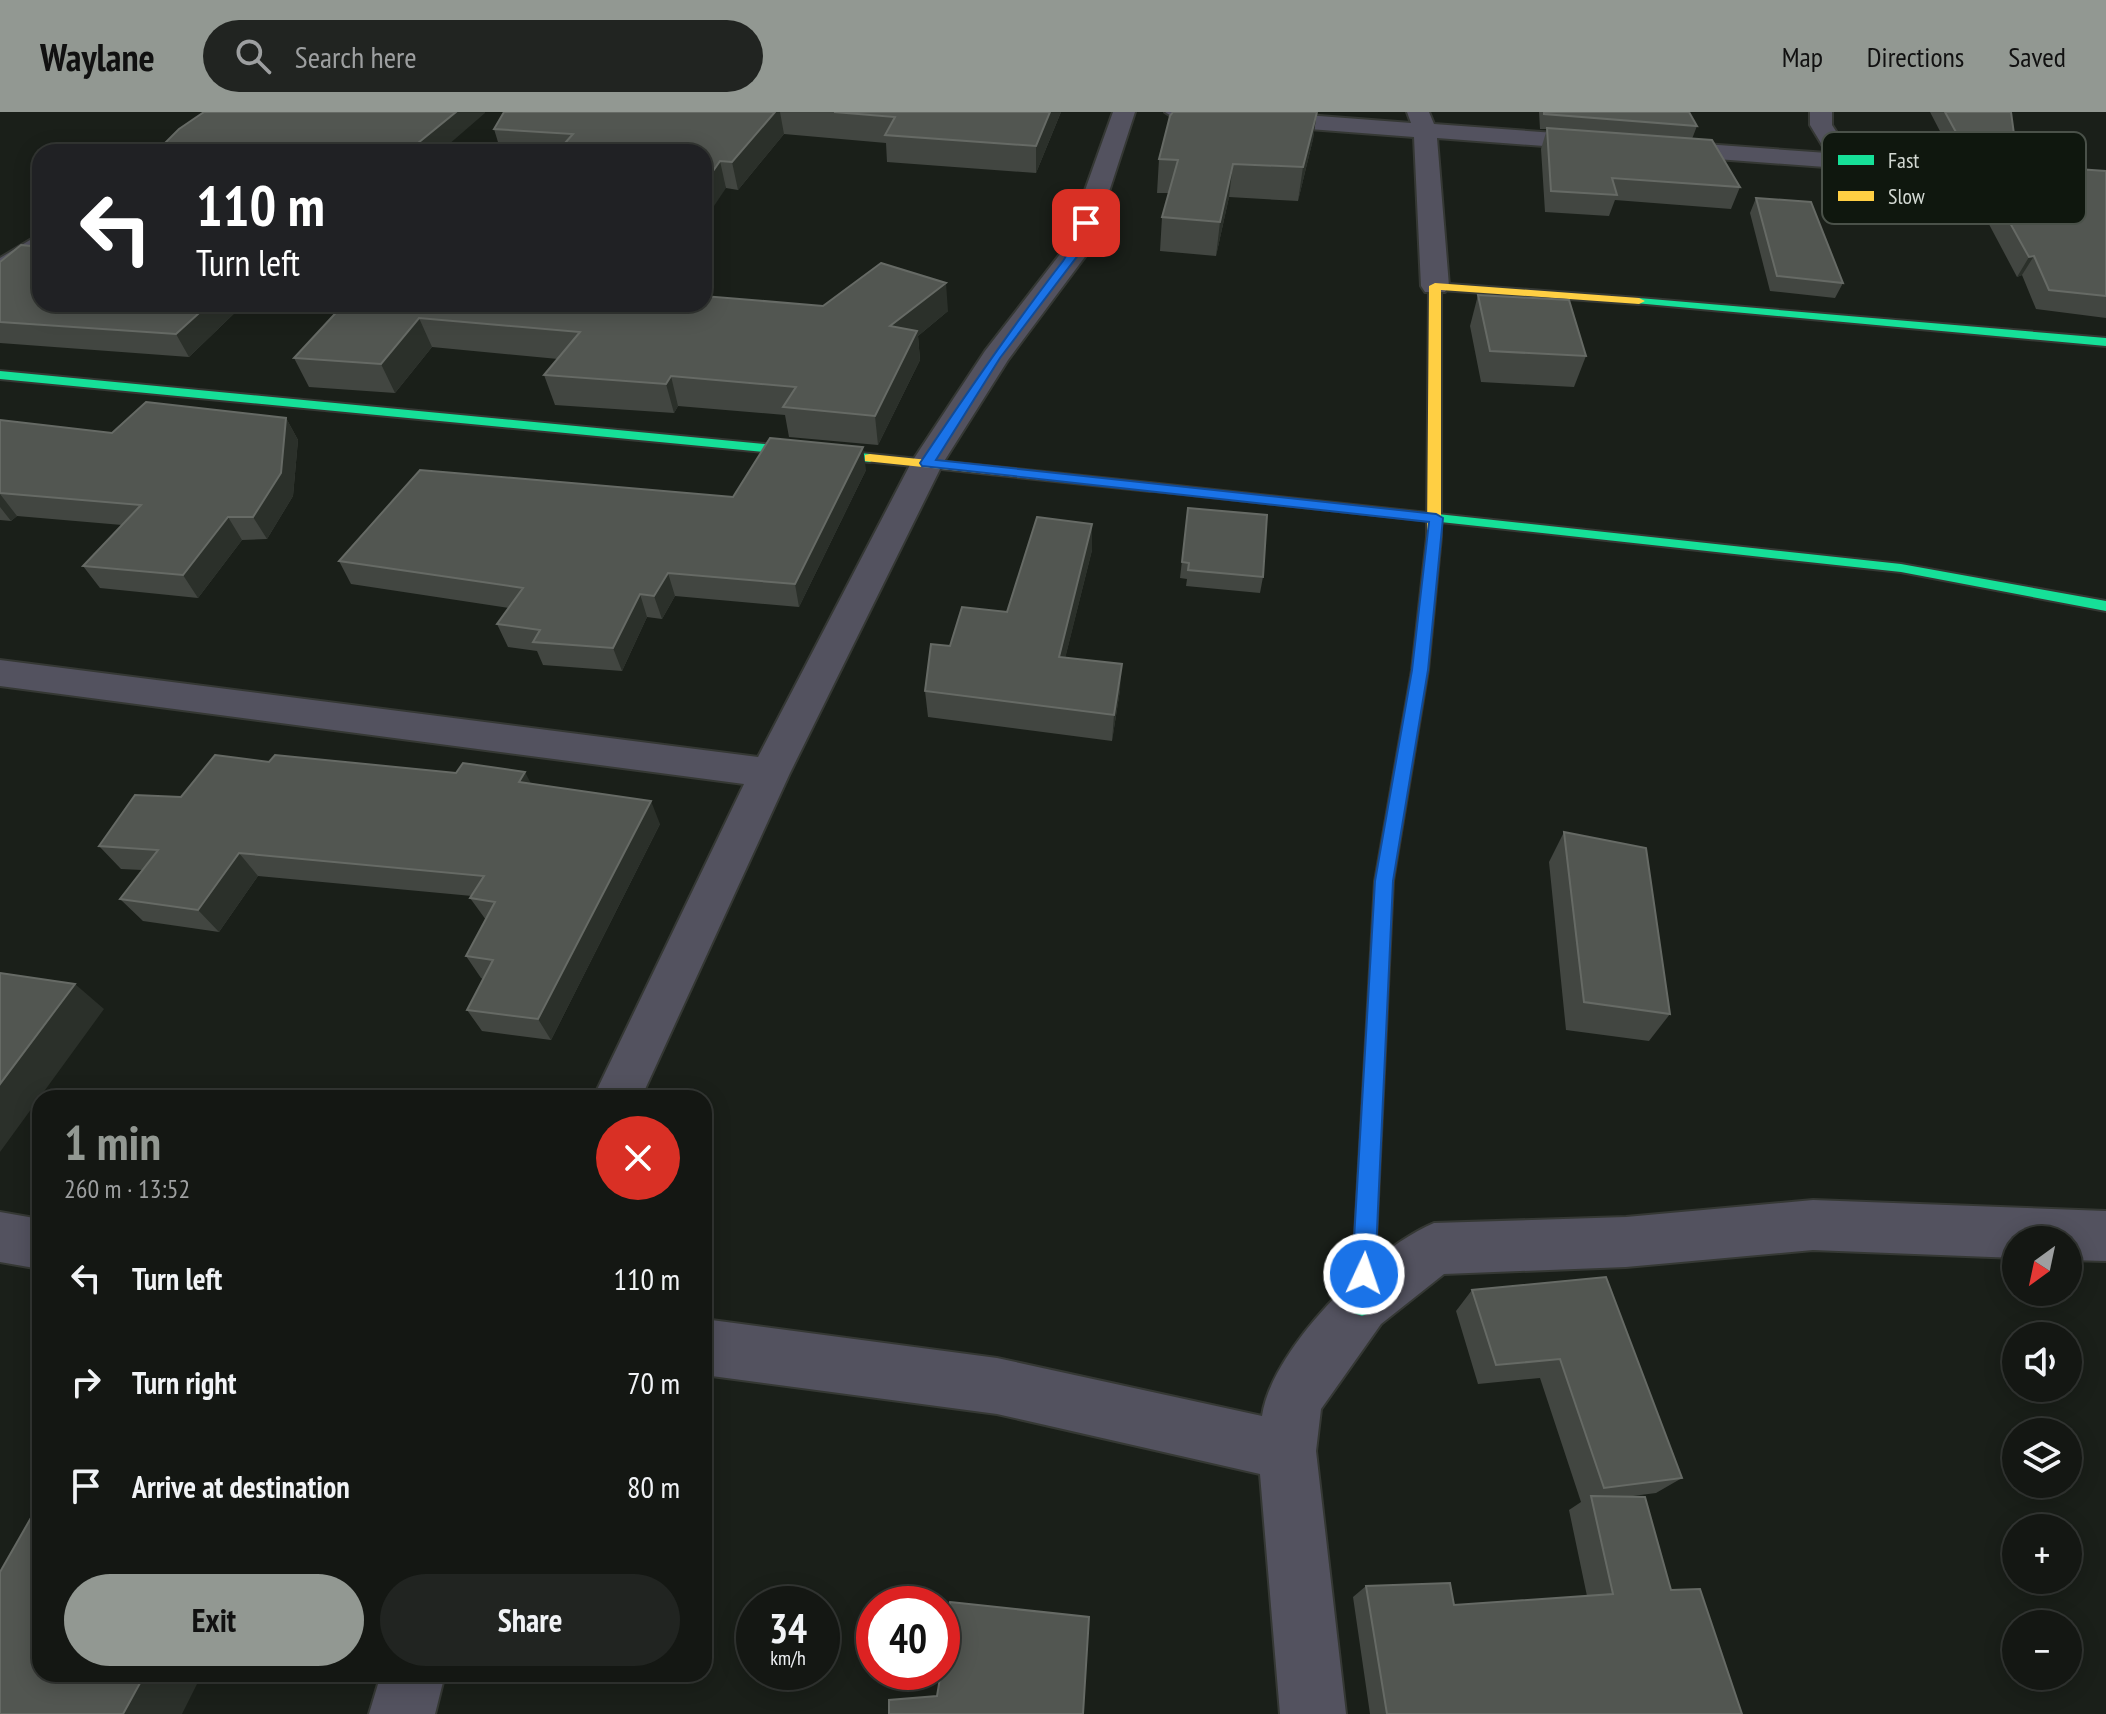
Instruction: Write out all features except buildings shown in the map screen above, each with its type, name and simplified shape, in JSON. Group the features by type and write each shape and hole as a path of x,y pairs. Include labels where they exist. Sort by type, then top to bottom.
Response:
{"street":[{"path":"621,1090 770,773 927,463 995,357 1077,250 1124,112"},
{"path":"1176,112 1422,121 1822,160"},
{"path":"1821,112 1821,125 1825,132"},
{"path":"1362,1305 1384,881 1420,670 1436,518 1435,286 1422,121"},
{"path":"2086,180 2106,181"},
{"path":"0,270 32,248"},
{"path":"1435,286 1882,320 2106,342"},
{"path":"0,375 927,463 1901,568 2106,606"},
{"path":"0,673 770,773"},
{"path":"1313,1714 1287,1451 1293,1399 1362,1305 1434,1249 1626,1242 1813,1225 2106,1236"},
{"path":"0,1237 32,1243"},
{"path":"712,1348 997,1386 1287,1451"},
{"path":"402,1714 411,1682"}],"traffic: fast":[{"path":"1639,301 2106,342"},
{"path":"0,375 870,458"},
{"path":"1150,487 1901,568 2106,606"},
{"path":"1362,1305 1384,881 1420,670 1434,537"}],"traffic: slow":[{"path":"1434,537 1435,286 1639,301"},
{"path":"870,458 1150,487"}],"route":[{"path":"1086,223 1077,250 995,357 927,463 1436,518 1420,670 1384,881 1364,1274"}]}
